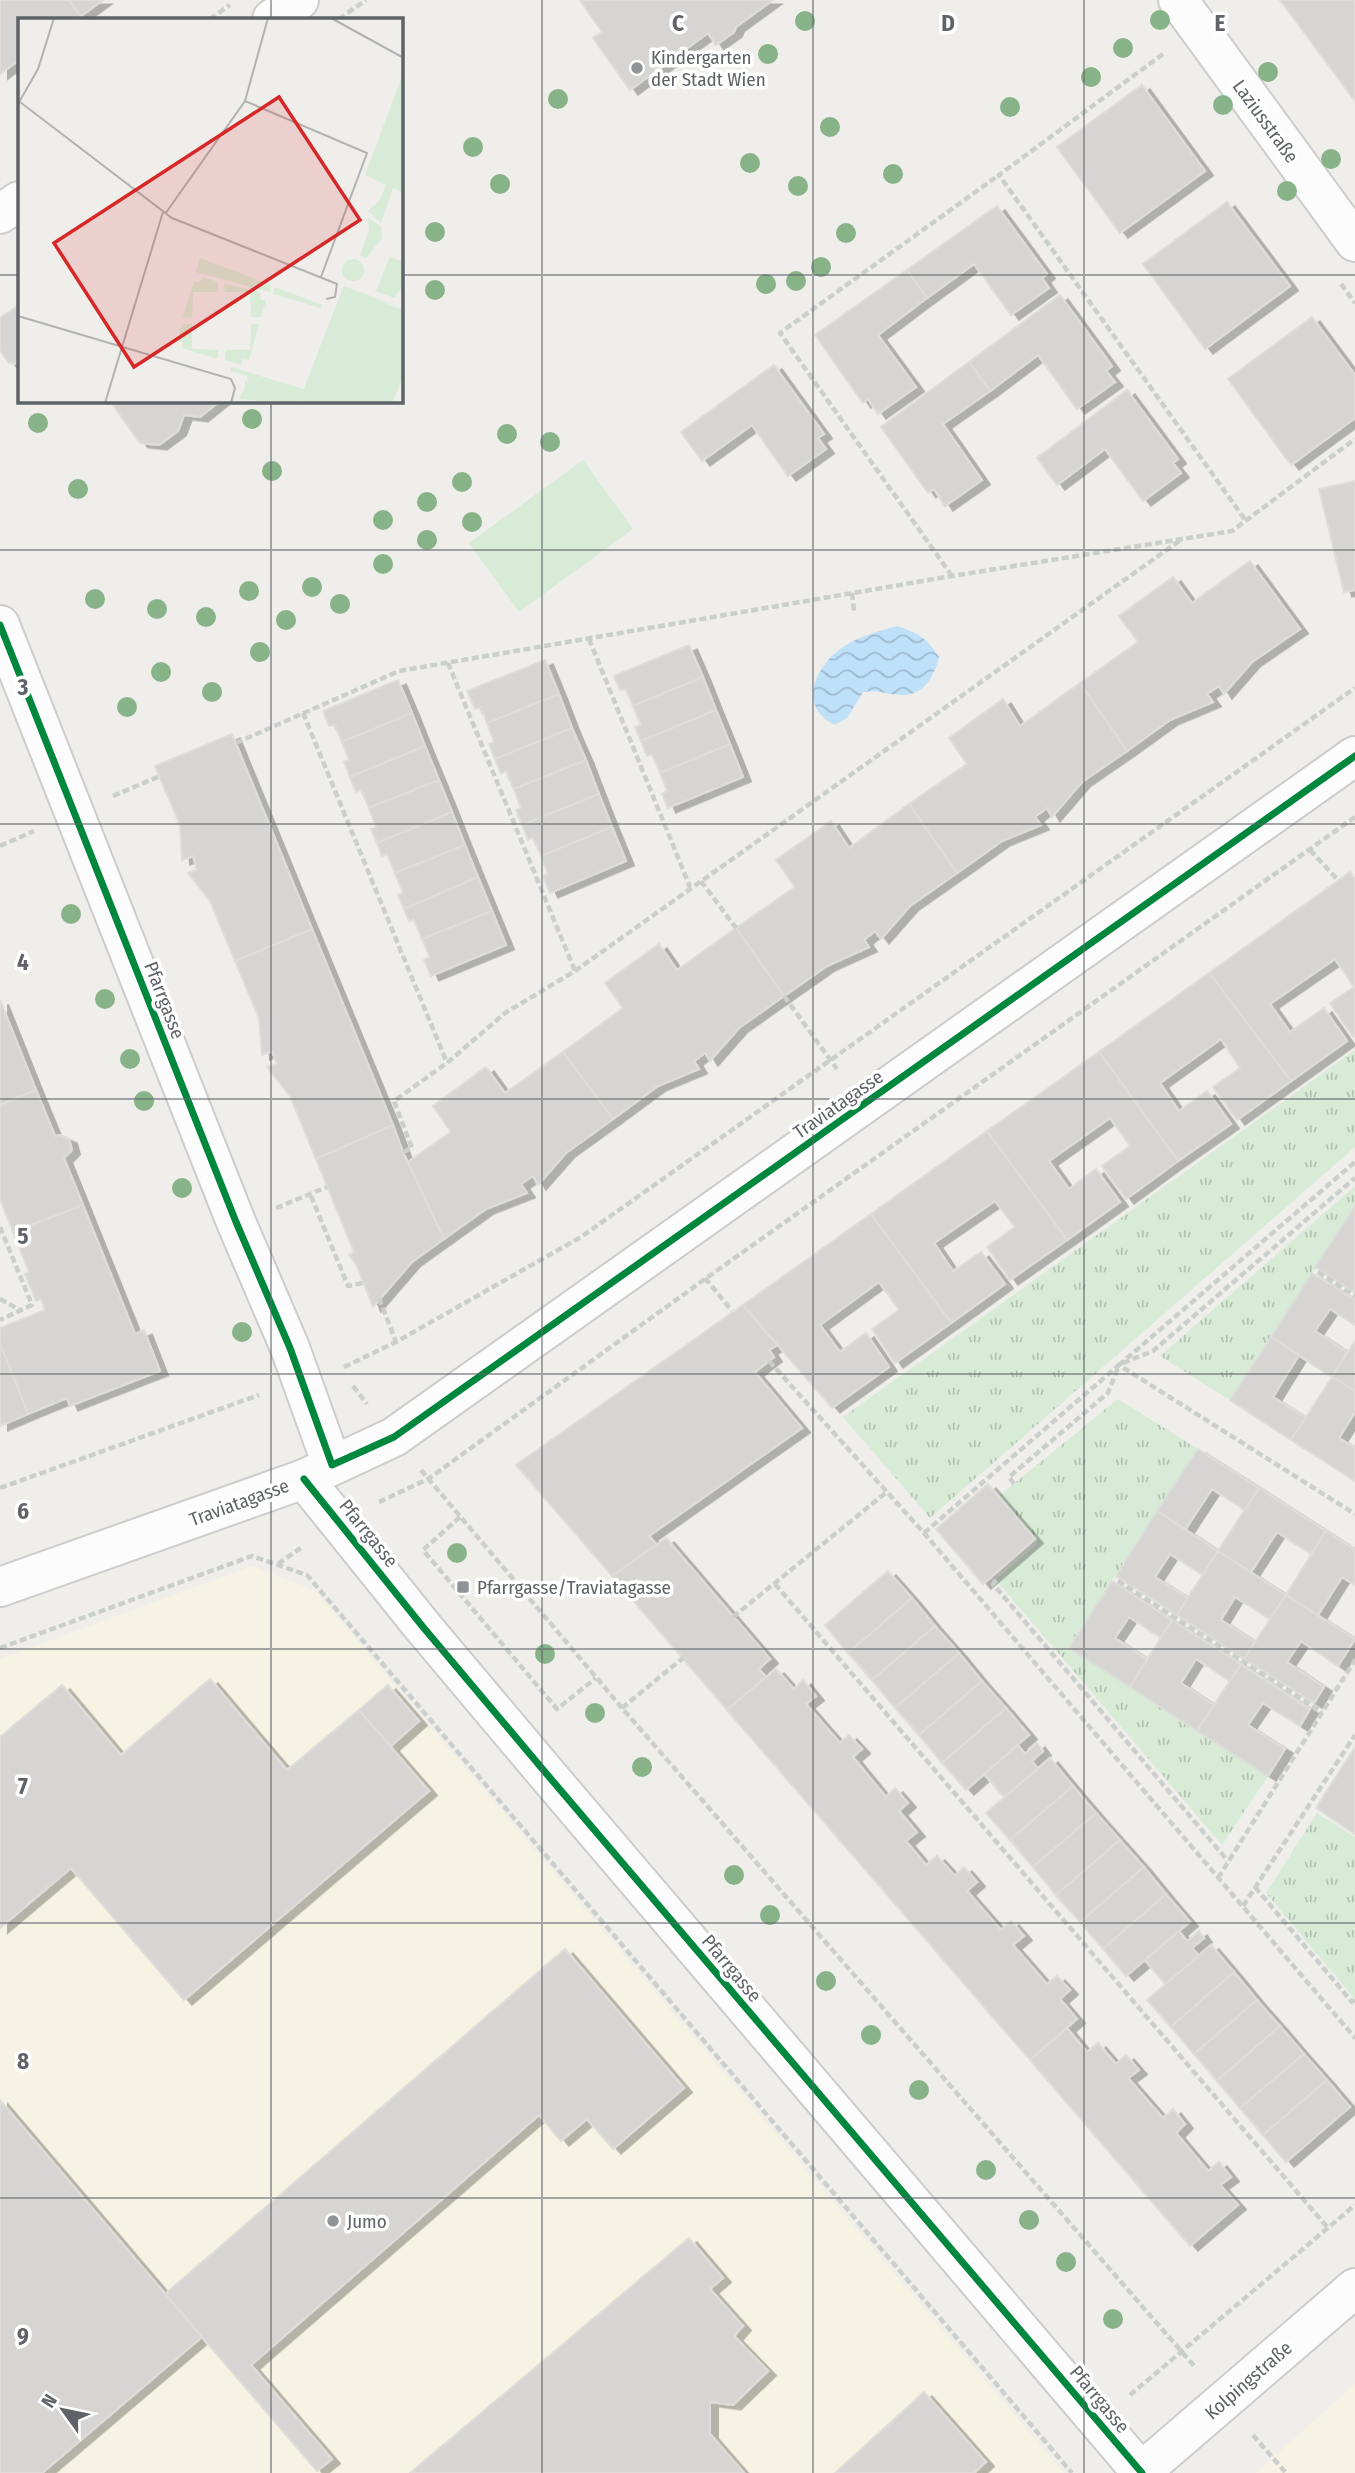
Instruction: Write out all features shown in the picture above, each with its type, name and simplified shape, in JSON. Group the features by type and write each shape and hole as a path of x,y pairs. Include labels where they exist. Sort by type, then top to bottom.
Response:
{"street":[{"path":"273,18 299,0"},
{"name":"Laziusstraße","path":"1178,0 1355,242"},
{"path":"0,215 18,202"},
{"name":"Pfarrgasse","path":"0,625 236,1222 290,1348 301,1380 318,1472 339,1521 544,1772 1141,2473"},
{"name":"Traviatagasse","path":"0,1587 318,1472 394,1437 1355,755"},
{"name":"Kolpingstraße","path":"1141,2473 1355,2288"}],"path":[{"path":"211,18 237,0"},
{"path":"340,18 366,0"},
{"path":"952,576 780,333 1170,49"},
{"path":"999,175 1247,521"},
{"path":"236,743 399,671 1232,531 1355,439"},
{"path":"403,1152 412,1148 394,1101 447,1063 505,1013 575,971 1182,538"},
{"path":"852,593 854,611"},
{"path":"589,639 690,887"},
{"path":"448,663 575,971"},
{"path":"1286,2473 596,1678 339,1369 396,1342 581,1237 1355,688"},
{"path":"303,713 447,1063"},
{"path":"277,1565 339,1521 428,1479 1355,817"},
{"path":"701,881 736,928"},
{"path":"924,1532 1355,1162"},
{"path":"1014,1484 1009,1477 1108,1393 1119,1365 1153,1351 1355,1178"},
{"path":"327,1187 311,1196 348,1286 363,1283"},
{"path":"0,1227 32,1305 0,1320"},
{"path":"1318,1272 1355,1296"},
{"path":"379,1298 396,1342"},
{"path":"0,1299 22,1311"},
{"path":"769,1361 924,1532 1355,2038"},
{"path":"1119,1365 1355,1514"},
{"path":"0,1488 301,1380"},
{"path":"733,1617 888,1491"},
{"path":"460,1517 423,1550 557,1709 596,1678"},
{"path":"0,1648 252,1556 307,1575 1072,2473"},
{"path":"996,1580 993,1584 1228,1861"},
{"path":"1118,1581 1322,1712"},
{"path":"775,1584 1328,2228"},
{"path":"622,1708 683,1658"},
{"path":"1218,1878 1355,1660"},
{"path":"1243,1906 1355,1735"},
{"path":"1255,1887 1352,2002 1355,1999"},
{"path":"1058,2456 1355,2205"}],"shaded area":[{"path":"252,1566 314,1590 1064,2473 0,2473 0,1659"},
{"path":"1355,2384 1355,2473 1256,2473"}],"green space":[{"path":"583,460 633,529 519,612 469,543"},
{"path":"1355,1050 1355,1147 930,1518 843,1417"},
{"path":"1355,1186 1355,1206 1230,1400 1160,1356"},
{"path":"1118,1399 1198,1449 1069,1646 1268,1776 1222,1845 996,1580 1038,1543 1000,1495"},
{"path":"1317,1813 1355,1837 1355,1999 1266,1893"}],"water":[{"path":"897,626 921,637 939,657 929,681 924,687 910,694 863,692 848,717 835,725 823,717 813,696 819,673 826,662 846,645"}],"building":[{"path":"0,0 69,0 81,16 18,18 18,61 0,74"},
{"path":"69,0 103,0 81,16"},
{"name":"Kindergarten der Stadt Wien","path":"580,0 773,0 716,45 708,33 630,90 593,38 602,32"},
{"path":"1280,0 1355,0 1355,101"},
{"path":"1142,85 1205,171 1120,233 1057,147"},
{"path":"1227,202 1290,286 1205,349 1143,264"},
{"path":"997,206 1047,274 1042,278 1049,288 1011,315 974,264 927,298 907,270"},
{"path":"907,270 927,298 878,335 916,387 878,414 868,399 863,403 815,335"},
{"path":"1060,295 1112,366 1106,371 1115,382 1077,409 1038,355 990,391 969,362"},
{"path":"18,306 18,364 9,363 0,350 0,318"},
{"path":"1312,317 1355,375 1355,418 1291,465 1228,379"},
{"path":"969,362 990,391 943,424 982,480 945,506 934,489 928,493 881,427"},
{"path":"774,365 824,434 818,438 826,449 788,476 752,425 702,461 681,432"},
{"path":"1127,390 1178,459 1173,463 1181,473 1143,501 1105,449 1057,485 1037,458"},
{"path":"111,402 219,402 200,417 184,415 178,431 159,445 140,443"},
{"path":"1355,481 1355,590 1344,592 1319,489"},
{"path":"1250,561 1300,629 1252,662 1224,694 1219,686 1207,694 1213,702 1170,720 1127,751 1080,683 1138,642 1119,616 1173,577 1192,603"},
{"path":"689,645 703,677 633,706 626,689 620,690 614,676"},
{"path":"545,660 559,694 487,723 481,707 475,709 467,691"},
{"path":"703,677 716,710 641,741 635,727 641,725 633,706"},
{"path":"398,680 412,713 342,742 335,725 329,726 323,711"},
{"path":"1080,683 1127,751 1082,782 1052,817 1047,808 1035,817 1041,825 1002,841 957,873 909,804 967,764 949,738 1003,699 1020,726"},
{"path":"559,694 572,728 495,759 489,744 494,742 487,723"},
{"path":"716,710 730,744 660,773 652,754 647,756 641,741"},
{"path":"412,713 425,746 350,777 344,762 349,760 342,742"},
{"path":"572,728 586,760 514,789 506,771 501,774 495,759"},
{"path":"232,734 312,929 235,961 210,901 188,873 197,870 193,856 182,860 180,825 155,766"},
{"path":"730,744 743,777 668,808 662,794 667,791 660,773"},
{"path":"425,746 439,780 369,808 361,789 356,792 350,777"},
{"path":"586,760 599,794 522,825 516,810 521,808 514,789"},
{"path":"439,780 452,812 377,843 371,829 376,827 369,808"},
{"path":"599,794 612,827 541,856 533,837 528,840 522,825"},
{"path":"909,804 957,873 910,906 881,939 875,931 864,940 869,947 827,966 784,996 736,928 795,887 776,860 831,821 849,848"},
{"path":"452,812 465,845 395,873 387,854 382,856 377,843"},
{"path":"612,827 626,861 550,893 543,876 548,874 541,856"},
{"path":"465,845 478,877 404,909 398,895 403,893 395,873"},
{"path":"1350,872 1355,879 1355,1036 1353,1037 1330,1003 1354,987 1335,959 1270,1004 1290,1032 1324,1008 1347,1041 1291,1081 1209,973"},
{"path":"478,877 492,911 422,939 414,920 409,921 404,909"},
{"path":"492,911 506,945 431,976 424,960 430,957 422,939"},
{"path":"736,928 784,996 739,1028 710,1061 705,1053 694,1061 699,1069 658,1086 613,1119 563,1052 623,1008 605,983 659,944 677,970"},
{"path":"312,929 393,1125 316,1159 290,1096 267,1067 277,1064 272,1051 262,1055 259,1018 235,961"},
{"path":"1209,973 1291,1081 1237,1120 1213,1087 1240,1068 1221,1039 1160,1083 1179,1111 1207,1091 1231,1124 1178,1161 1099,1052"},
{"path":"0,1000 36,1090 0,1105"},
{"path":"563,1052 613,1119 566,1153 538,1185 533,1176 521,1184 527,1193 486,1209 444,1239 408,1162 451,1132 433,1106 486,1067 505,1093"},
{"path":"1099,1052 1178,1161 1126,1199 1102,1166 1130,1146 1110,1118 1049,1161 1069,1189 1096,1169 1120,1202 1067,1240 987,1131"},
{"path":"36,1090 55,1136 69,1139 72,1150 64,1158 83,1205 13,1232 0,1199 0,1105"},
{"path":"393,1125 444,1239 412,1262 373,1307 356,1264 349,1255 354,1252 316,1159"},
{"path":"987,1131 1067,1240 1010,1280 987,1247 1015,1227 995,1201 934,1243 953,1271 981,1252 1005,1284 951,1323 871,1214"},
{"path":"83,1205 135,1334 144,1330 160,1371 70,1406 67,1398 28,1414 0,1343 0,1328 45,1310 41,1299 36,1301 25,1274 29,1272 13,1232"},
{"path":"1355,1206 1355,1293 1315,1267"},
{"path":"871,1214 951,1323 895,1363 872,1329 899,1310 879,1282 820,1325 840,1352 866,1333 889,1367 832,1408 743,1305"},
{"path":"1312,1273 1355,1300 1355,1325 1330,1309 1315,1331 1347,1352 1332,1377 1271,1337"},
{"path":"743,1305 777,1345 769,1350 774,1357 755,1372 802,1428 649,1536 657,1545 612,1576 516,1465"},
{"path":"1271,1337 1299,1355 1273,1397 1306,1418 1291,1440 1230,1400"},
{"path":"1355,1341 1355,1391 1332,1377"},
{"path":"0,1343 28,1414 0,1426"},
{"path":"1332,1377 1355,1391 1355,1412 1339,1438 1355,1448 1355,1481 1291,1440"},
{"path":"1198,1449 1259,1488 1245,1510 1212,1489 1185,1530 1157,1511"},
{"path":"988,1484 1035,1539 983,1584 936,1529"},
{"path":"1259,1488 1326,1531 1311,1554 1277,1532 1251,1572 1218,1551"},
{"path":"1157,1511 1218,1551 1203,1575 1170,1554 1155,1577 1188,1598 1177,1615 1116,1576"},
{"path":"1326,1531 1355,1550 1355,1585 1342,1577 1318,1615 1286,1595"},
{"path":"666,1538 770,1659 759,1669 766,1677 727,1710 612,1576"},
{"path":"1218,1551 1286,1595 1270,1619 1235,1597 1221,1620 1255,1642 1244,1659 1177,1615"},
{"path":"888,1571 912,1598 848,1653 825,1625"},
{"path":"1112,1581 1172,1620 1161,1638 1129,1617 1115,1638 1148,1660 1130,1687 1069,1648"},
{"path":"1286,1595 1355,1639 1338,1666 1301,1641 1287,1662 1324,1687 1314,1703 1244,1659"},
{"path":"912,1598 935,1626 872,1680 848,1653"},
{"path":"1172,1620 1241,1664 1230,1681 1196,1659 1181,1683 1214,1705 1197,1731 1130,1687"},
{"path":"935,1626 959,1653 895,1708 872,1680"},
{"path":"959,1653 982,1681 919,1735 895,1708"},
{"path":"1241,1664 1310,1709 1300,1726 1263,1703 1248,1725 1285,1749 1268,1776 1197,1731"},
{"path":"776,1669 794,1689 803,1680 816,1696 806,1704 840,1743 849,1735 862,1749 853,1757 886,1797 895,1788 908,1803 899,1811 917,1832 906,1841 926,1865 937,1856 955,1876 964,1867 977,1882 967,1891 1001,1930 1011,1921 1024,1936 1013,1945 1047,1984 1057,1976 1070,1990 1060,1999 1077,2019 1030,2060 727,1710"},
{"path":"210,1679 287,1770 359,1710 429,1791 184,2000 71,1868 0,1928 0,1737 62,1685 121,1755"},
{"path":"982,1681 1006,1708 942,1763 919,1735"},
{"path":"388,1685 419,1721 391,1746 359,1710"},
{"path":"1006,1708 1029,1735 966,1790 942,1763"},
{"path":"1037,1743 1043,1751 1032,1761 1038,1769 1005,1798 984,1774 1018,1745 1025,1754"},
{"path":"1355,1747 1355,1834 1316,1808"},
{"path":"1050,1758 1073,1786 1010,1840 986,1813"},
{"path":"1073,1786 1096,1813 1033,1867 1010,1840"},
{"path":"1096,1813 1120,1840 1056,1895 1033,1867"},
{"path":"1120,1840 1144,1867 1080,1922 1056,1895"},
{"path":"1144,1867 1166,1894 1103,1949 1080,1922"},
{"path":"1166,1894 1190,1922 1126,1976 1103,1949"},
{"path":"1179,1931 1187,1941 1199,1931 1204,1938 1192,1948 1199,1956 1166,1985 1145,1960"},
{"path":"1211,1945 1234,1972 1171,2027 1147,2000"},
{"name":"Jumo","path":"565,1949 684,2088 613,2149 587,2119 561,2141 539,2115 251,2365 332,2459 317,2471 165,2294"},
{"path":"1234,1972 1257,2000 1194,2054 1171,2027"},
{"path":"1257,2000 1280,2026 1217,2081 1194,2054"},
{"path":"1280,2026 1304,2054 1240,2108 1217,2081"},
{"path":"1067,2028 1087,2052 1098,2043 1116,2064 1126,2055 1139,2070 1128,2078 1163,2118 1173,2109 1185,2124 1176,2133 1208,2171 1219,2162 1231,2177 1220,2185 1238,2205 1190,2246 1030,2060"},
{"path":"1304,2054 1327,2080 1263,2135 1240,2108"},
{"path":"1327,2080 1350,2107 1286,2162 1263,2135"},
{"path":"0,2100 202,2337 42,2473 0,2473"},
{"path":"689,2238 723,2278 710,2289 743,2326 734,2336 768,2371 733,2405 710,2402 710,2434 744,2473 410,2473"},
{"path":"924,2392 986,2462 974,2473 835,2473"}],"cycle path":[{"path":"0,625 236,1222 290,1348 332,1465 394,1437 1355,756"},
{"path":"304,1479 423,1627 545,1772 1142,2473"}],"place":[{"name":"Kindergarten der Stadt Wien","path":"637,68"},
{"name":"Pfarrgasse/Traviatagasse","path":"463,1587"},
{"name":"Jumo","path":"333,2221"}]}
